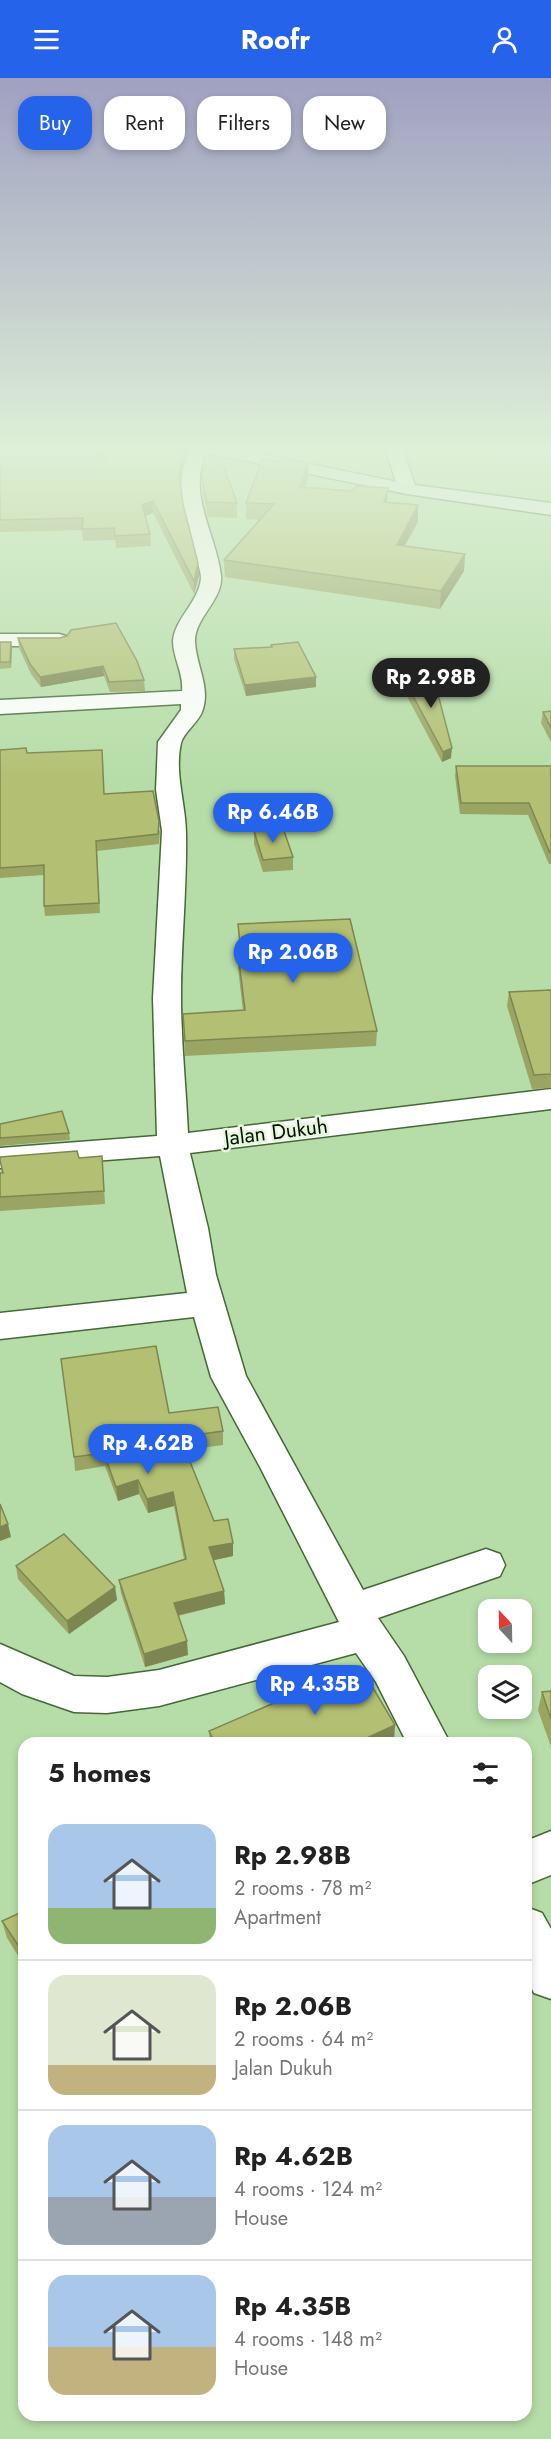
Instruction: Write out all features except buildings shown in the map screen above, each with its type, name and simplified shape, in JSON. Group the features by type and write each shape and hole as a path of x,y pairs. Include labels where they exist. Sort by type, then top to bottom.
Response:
{"street":[{"path":"206,559 211,577 204,600 190,622 184,641 194,685 192,710 170,742 168,790 174,831 167,998 173,1145 206,1303 229,1377 276,1461 359,1622 390,1669 426,1737"},
{"path":"0,640 59,640"},
{"path":"0,707 193,697"},
{"name":"Jalan Dukuh","path":"0,1158 173,1145 551,1099"},
{"path":"0,1326 206,1303"},
{"path":"0,1662 37,1682 74,1694 107,1695 159,1688 359,1622 486,1564"},
{"path":"532,1861 551,1852"},
{"path":"532,1940 551,1976"}]}
